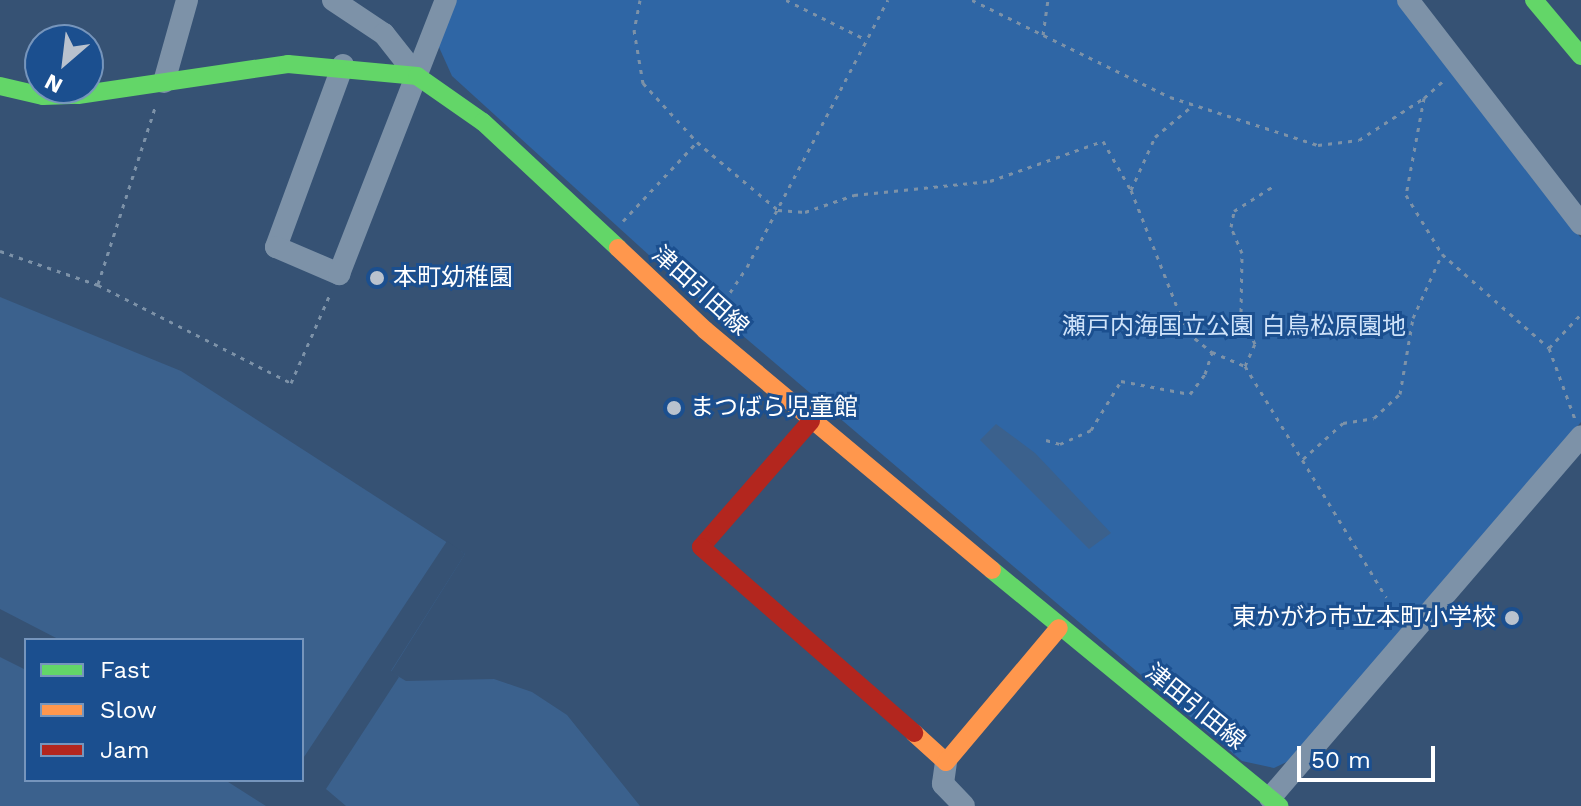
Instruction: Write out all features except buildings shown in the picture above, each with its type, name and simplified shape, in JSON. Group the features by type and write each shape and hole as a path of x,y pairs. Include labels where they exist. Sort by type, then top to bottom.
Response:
{"main road":[{"path":"1534,0 1581,56"},
{"name":"津田引田線","path":"0,86 55,96 288,64 343,65 417,76 483,122 705,330 811,421 1274,802"},
{"path":"811,421 701,547 946,762 1059,628"}],"street":[{"path":"164,82 187,0"},
{"path":"333,0 384,34 417,76"},
{"path":"343,65 276,247 339,274 446,0"},
{"path":"1408,0 1581,224"},
{"path":"1274,802 1578,429"},
{"path":"946,762 943,784 964,806"}],"path":[{"path":"640,0 634,30 643,83 697,142 778,210 805,212 854,195 990,181 1103,141 1131,190 1187,332 1212,352 1245,366 1386,597"},
{"path":"786,0 867,40"},
{"path":"705,330 778,210 888,0"},
{"path":"972,0 1193,105 1318,145 1359,140 1424,98 1460,66"},
{"path":"1043,35 1048,0"},
{"path":"98,285 164,82"},
{"path":"1424,98 1406,195 1442,254 1549,348 1578,429"},
{"path":"1131,190 1155,137 1193,105"},
{"path":"606,238 697,142"},
{"path":"1245,366 1255,344 1241,312 1242,253 1231,227 1234,211 1272,187"},
{"path":"0,251 98,285 291,383 339,274"},
{"path":"1302,461 1343,423 1374,418 1400,394 1413,318 1442,254"},
{"path":"1549,348 1581,314"},
{"path":"1046,440 1060,444 1091,430 1121,381 1190,394 1205,374 1212,352"}],"green space":[{"name":"瀬戸内海国立公園 白鳥松原園地","path":"456,0 1398,0 1581,238 1581,422 1295,758 1274,768 1242,761 661,266 452,76 438,45"}],"shaded area":[{"path":"0,297 181,371 465,554 391,672 406,681 494,679 532,692 567,715 640,806 0,806"},
{"path":"996,424 1035,453 1111,533 1089,549 980,440"}],"pier":[{"path":"447,541 465,554 391,671 399,677 326,789 346,806 266,806 228,782 304,782 304,757"},
{"path":"0,609 56,638 24,638 24,669 0,657"}],"traffic: fast":[{"path":"1534,0 1581,56"},
{"path":"0,86 43,96 78,95 288,64 417,76 483,122 618,248"},
{"path":"992,570 1279,806"}],"traffic: slow":[{"path":"618,248 705,330 992,570"},
{"path":"914,733 946,762 1059,628"}],"traffic: jam":[{"path":"811,421 701,547 914,733"}],"place":[{"name":"本町幼稚園","path":"377,278"},
{"name":"まつばら児童館","path":"674,408"},
{"name":"東かがわ市立本町小学校","path":"1512,618"}]}
